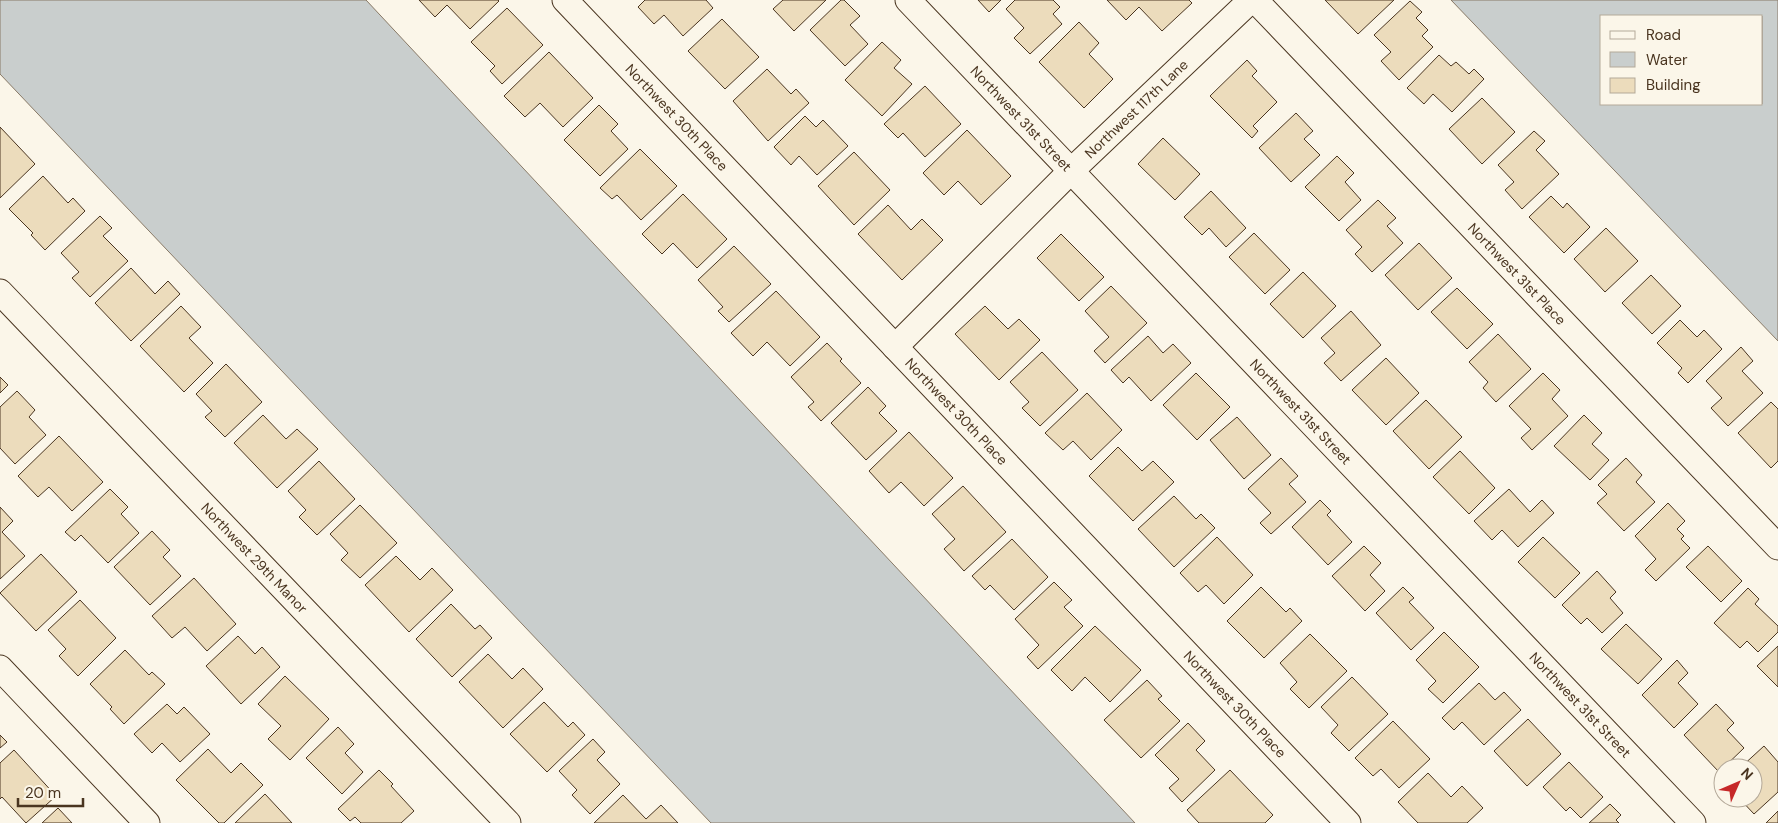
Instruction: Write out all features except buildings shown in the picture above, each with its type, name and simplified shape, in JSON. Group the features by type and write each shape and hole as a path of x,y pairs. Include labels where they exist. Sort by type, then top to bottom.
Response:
{"street":[{"name":"Northwest 30th Place","path":"565,0 1348,823"},
{"name":"Northwest 31st Street","path":"908,0 1694,823"},
{"name":"Northwest 117th Lane","path":"895,347 1072,170 1253,0"},
{"name":"Northwest 31st Place","path":"1253,0 1778,547"},
{"name":"Northwest 29th Manor","path":"0,292 508,823"},
{"path":"0,668 148,823"}],"water":[{"path":"0,0 366,0 1135,823 711,823 0,74"},
{"path":"1451,0 1778,0 1778,341"}]}
